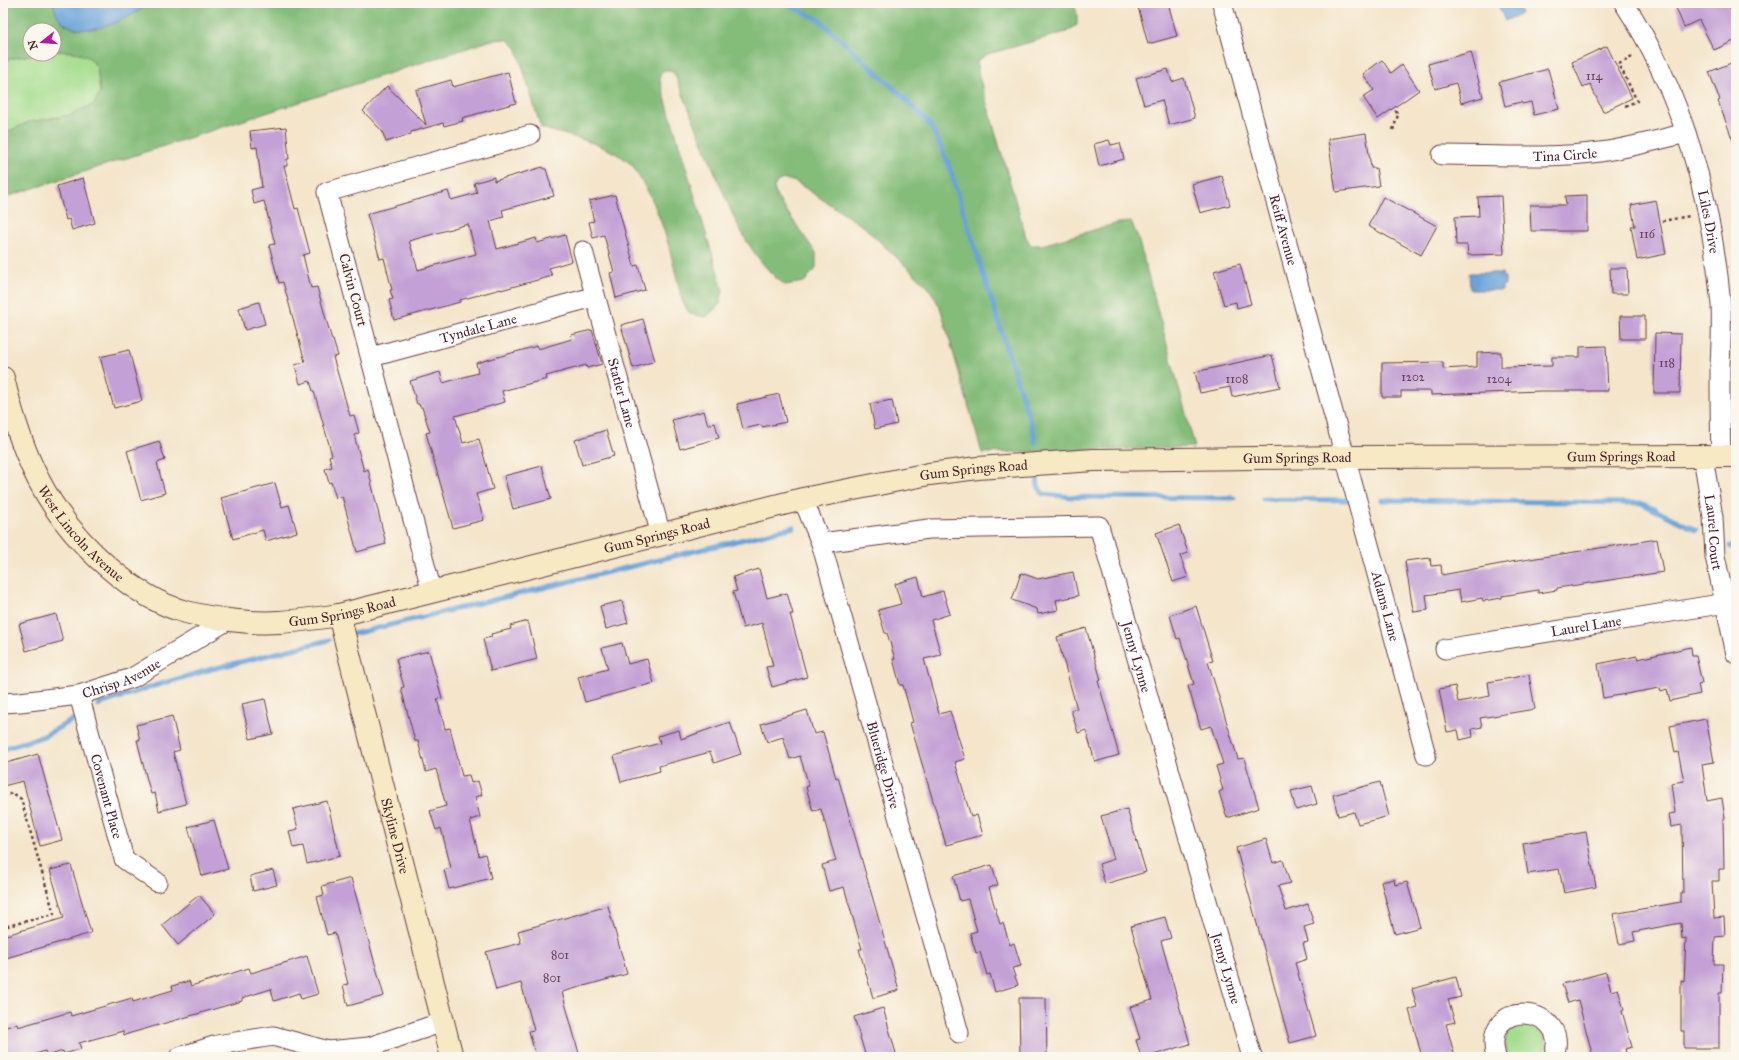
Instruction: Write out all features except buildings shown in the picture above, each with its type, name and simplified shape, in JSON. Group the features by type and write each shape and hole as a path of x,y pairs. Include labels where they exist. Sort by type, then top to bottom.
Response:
{"main road":[{"name":"West Lincoln Avenue","path":"3,378 17,431 31,465 56,509 88,550 120,578 149,598 186,612 228,620"},
{"name":"Gum Springs Road","path":"228,620 278,622 339,615 803,499 929,474 978,468 1094,460 1346,457 1720,457"},
{"name":"Skyline Drive","path":"339,615 452,1057"}],"street":[{"name":"Reiff Avenue","path":"1222,3 1346,457"},
{"name":"Liles Drive","path":"1624,3 1651,48 1686,133 1708,213 1721,307 1720,457"},
{"name":"Tina Circle","path":"1442,156 1562,156 1592,153 1639,145 1686,133"},
{"name":"Calvin Court","path":"432,592 327,192 530,135"},
{"name":"Statler Lane","path":"583,251 661,535"},
{"name":"Tyndale Lane","path":"371,357 586,299"},
{"name":"Adams Lane","path":"1346,457 1426,755"},
{"name":"Laurel Court","path":"1720,457 1713,517 1715,556 1736,654"},
{"name":"Blueridge Drive","path":"803,499 821,543 959,1033"},
{"name":"Jenny Lynne","path":"821,543 929,529 1099,526 1252,1057"},
{"name":"Laurel Lane","path":"1445,649 1726,603"},
{"name":"Chrisp Avenue","path":"3,703 79,695 132,678 228,620"},
{"name":"Covenant Place","path":"79,695 124,859 157,882"},
{"path":"1496,1057 1494,1038 1498,1029 1504,1021 1512,1016 1522,1013 1532,1014 1549,1024 1554,1034 1556,1045 1553,1057"},
{"path":"179,1057 217,1046 273,1036 328,1051 369,1047 444,1022"}],"path":[{"path":"1624,106 1637,101 1619,64 1651,48"},
{"path":"1393,130 1397,120 1397,112 1394,108"},
{"path":"1662,221 1708,213"},
{"path":"3,796 13,793 21,800 54,914 4,927"}],"green space":[{"path":"3,3 53,3 54,7 89,29 127,17 151,3 1074,3 1077,14 1077,25 1066,32 988,54 977,61 978,73 1026,237 1031,245 1042,245 1118,223 1131,222 1137,235 1195,447 982,453 941,310 927,286 864,227 796,182 785,179 778,181 774,187 776,196 816,253 816,268 804,282 785,285 771,273 760,260 740,229 675,75 671,70 664,70 660,74 660,81 723,290 720,304 706,317 690,314 683,303 671,254 661,222 648,191 631,164 622,157 600,146 541,128 517,49 507,39 492,40 3,198 3,134 29,122 71,115 94,104 100,92 97,67 90,58 76,52 62,51 62,22 22,22 22,57 3,61"},
{"path":"62,51 76,52 90,58 97,67 100,93 94,104 71,115 29,122 3,134 3,61 21,56 22,62 62,62"},
{"path":"1523,1024 1535,1027 1543,1034 1546,1045 1542,1057 1509,1057 1505,1046 1505,1041 1513,1029"}],"water":[{"path":"53,3 151,3 112,24 96,28 82,29 69,26 59,18"},
{"path":"1497,3 1517,3 1522,13 1505,21"},
{"path":"1469,273 1502,273 1503,277 1505,277 1505,285 1502,285 1502,290 1470,290"}],"waterway":[{"path":"784,3 818,19 900,94 931,126 948,163 1034,434 1035,443"},
{"path":"1037,474 1038,486 1043,494 1072,497 1234,498"},
{"path":"1263,499 1352,500"},
{"path":"1382,500 1641,503 1696,530"},
{"path":"353,634 794,527"},
{"path":"1730,546 1736,549"},
{"path":"98,705 154,686 212,669 329,640"},
{"path":"3,749 44,736 76,718"}]}
